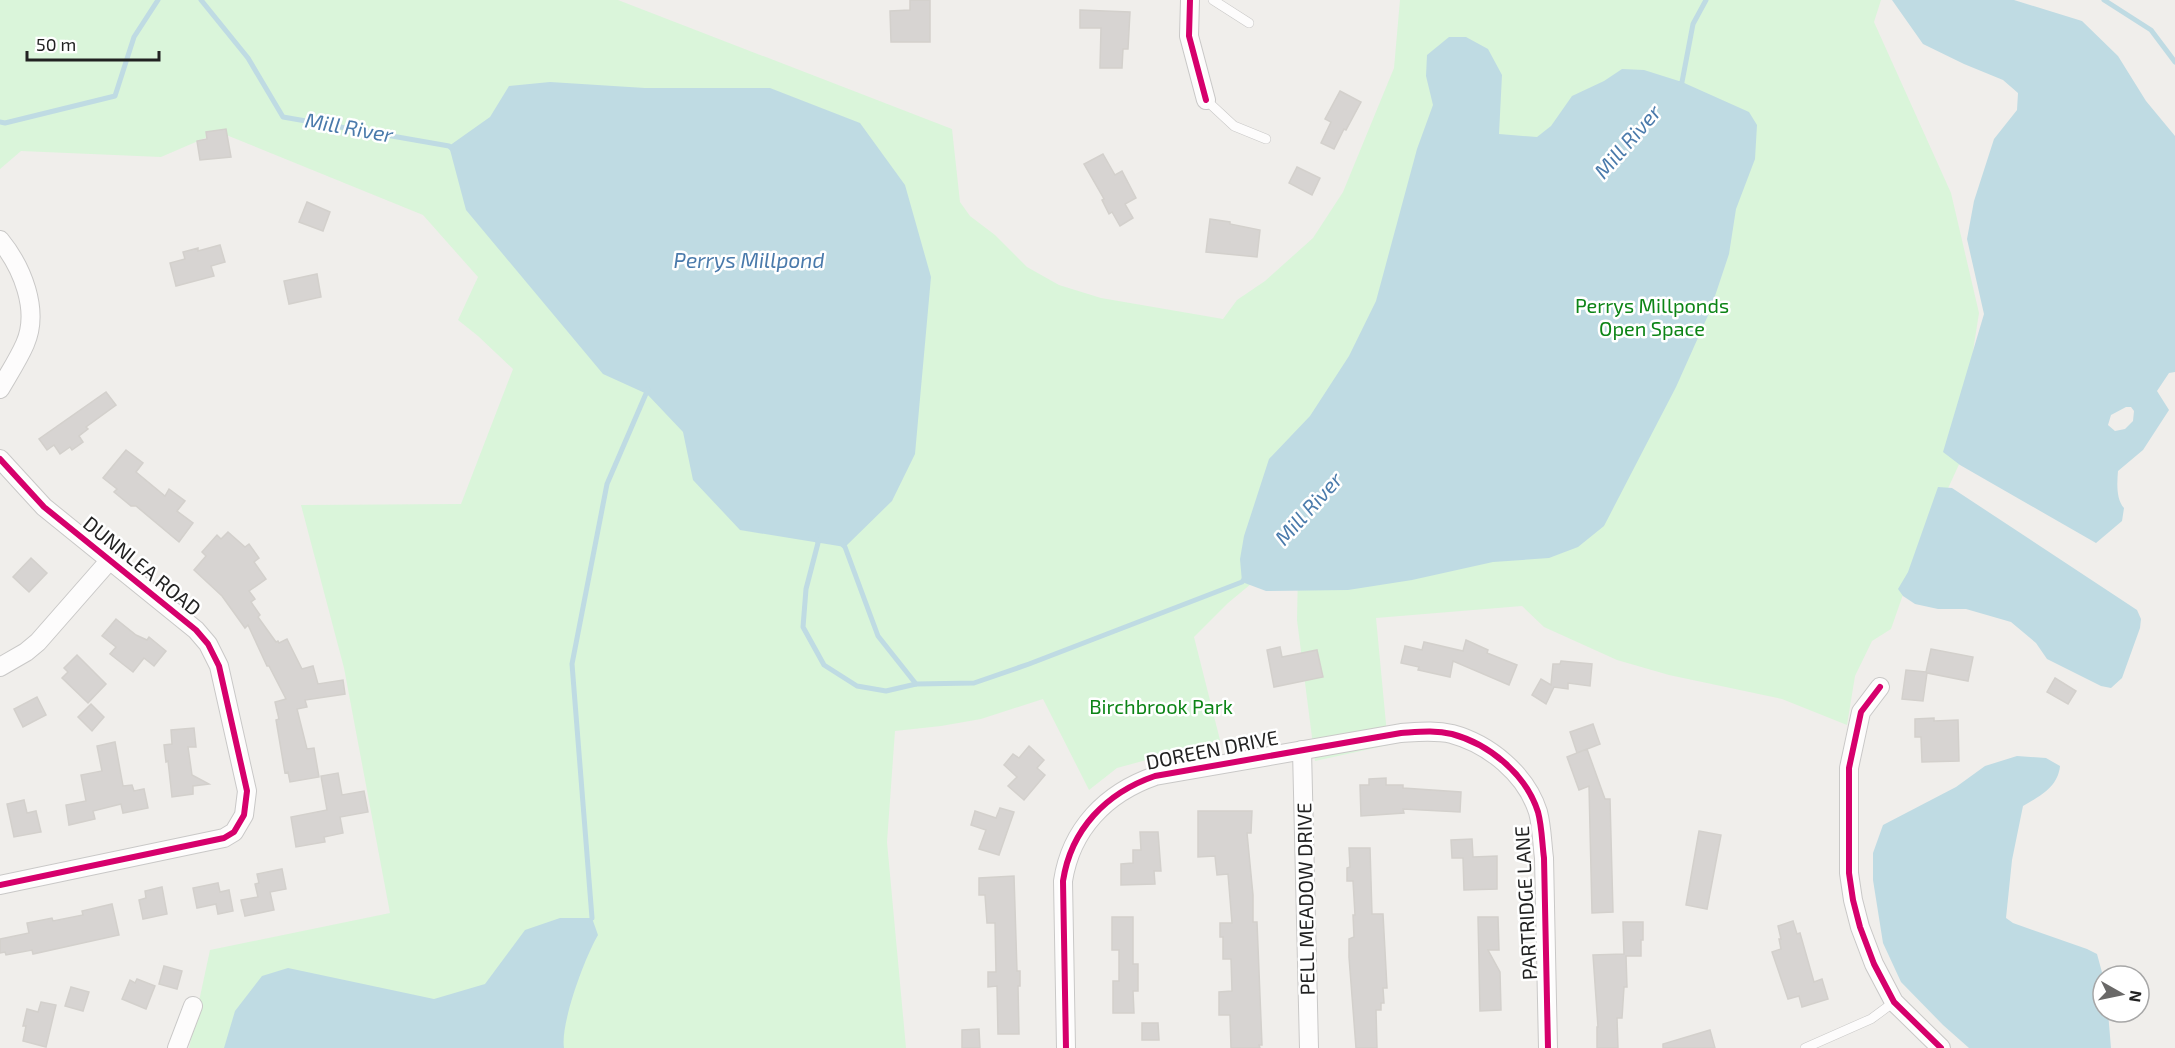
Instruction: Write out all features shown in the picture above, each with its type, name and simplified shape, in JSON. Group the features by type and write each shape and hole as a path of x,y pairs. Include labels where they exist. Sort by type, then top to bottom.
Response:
{"street":[{"path":"1190,0 1190,36 1206,100"},
{"path":"0,240 26,288 31,313 25,345 0,389"},
{"name":"DUNNLEA ROAD","path":"0,459 44,507 196,630 214,654 219,666 247,791 244,815 234,832 224,838 0,885"},
{"path":"0,667 38,642 109,561"},
{"path":"1880,687 1861,712 1849,768 1849,873 1860,927 1874,964 1894,1002 1941,1048"},
{"name":"PARTRIDGE LANE","path":"1302,750 1401,733 1436,731 1452,734 1483,747 1523,783 1535,803 1541,828 1544,858 1548,1048"},
{"name":"DOREEN DRIVE","path":"1066,1048 1063,881 1068,857 1074,843 1091,817 1118,793 1137,782 1155,776 1302,750"},
{"name":"PELL MEADOW DRIVE","path":"1302,750 1309,1048"},
{"path":"177,1048 194,1006"}],"lane":[{"path":"1213,0 1249,22"},
{"path":"1206,100 1234,126 1266,139"},
{"path":"1805,1048 1871,1019 1894,1002"}],"green space":[{"name":"Perrys Millponds Open Space","path":"0,0 618,0 952,129 960,202 970,216 995,235 1027,267 1059,285 1101,298 1223,319 1237,300 1265,281 1313,238 1343,192 1394,68 1400,0 1881,0 1874,22 1951,193 1979,313 1973,351 1966,449 1914,563 1891,629 1872,641 1855,676 1847,725 1782,699 1669,675 1617,660 1544,627 1522,606 1376,618 1388,745 1315,761 1297,620 1298,571 1275,564 1228,603 1194,637 1220,740 1117,768 1089,790 1043,699 981,719 895,731 887,842 906,1048 189,1048 210,950 390,913 344,668 301,505 461,504 513,369 458,320 478,277 423,215 219,132 161,157 21,151 0,169"}],"water":[{"path":"1892,0 2014,0 2082,21 2118,56 2146,101 2175,136 2175,372 2169,373 2157,391 2169,410 2143,450 2118,471 2118,496 2124,508 2122,521 2096,543 1960,465 1943,452 1984,314 1967,239 1974,201 1994,139 2017,110 2018,93 2003,80 1923,44","holes":["2126,407 2131,407 2134,411 2133,421 2125,429 2115,431 2108,425 2111,415"]},
{"path":"1449,37 1466,37 1488,49 1502,75 1499,134 1537,137 1551,126 1572,96 1604,81 1622,69 1644,70 1682,82 1749,112 1757,125 1755,159 1736,209 1729,254 1710,311 1676,387 1604,526 1578,547 1549,558 1493,562 1412,580 1348,590 1266,591 1242,582 1240,559 1244,536 1269,459 1310,416 1349,356 1376,301 1417,149 1433,105 1426,76 1427,55"},
{"name":"Perrys Millpond","path":"550,82 645,88 770,88 860,123 905,185 931,277 915,454 892,501 845,547 740,530 693,480 683,432 647,394 603,374 466,210 449,146 490,117 509,86"},
{"path":"1938,487 1952,488 2137,610 2141,619 2140,628 2122,678 2111,688 2101,686 2047,659 2036,643 2011,622 1966,609 1938,609 1915,604 1903,596 1898,589 1908,572"},
{"path":"2017,756 2046,758 2060,766 2052,785 2023,806 2012,860 2006,918 2013,923 2097,954 2100,964 2091,964 2091,1024 2109,1024 2111,1048 1969,1048 1901,982 1883,943 1873,880 1873,853 1883,825 1956,787 1985,766"},
{"path":"560,918 592,918 598,935 580,974 566,1023 564,1048 224,1048 235,1011 262,976 288,968 434,999 485,984 525,930"}],"building":[{"path":"910,0 930,0 930,42 891,42 890,11 910,10"},
{"path":"1080,10 1130,12 1128,49 1123,49 1122,68 1100,68 1101,28 1080,28"},
{"path":"1340,91 1361,102 1334,149 1321,143 1331,122 1325,119"},
{"path":"226,129 231,157 200,160 197,141 207,139 206,132"},
{"path":"1103,154 1115,175 1122,171 1136,198 1125,204 1133,218 1120,226 1112,212 1109,214 1102,200 1104,199 1084,164"},
{"path":"1297,167 1320,178 1312,195 1289,183"},
{"path":"307,202 330,212 323,231 299,222"},
{"path":"1210,219 1260,230 1257,257 1206,252"},
{"path":"220,245 225,262 211,266 214,276 176,286 170,263 185,259 183,252 198,248 198,251"},
{"path":"317,274 321,297 289,304 284,281"},
{"path":"106,392 116,405 86,427 88,429 79,436 83,442 72,450 70,447 60,454 54,445 47,450 39,439"},
{"path":"126,450 143,463 136,472 165,496 169,489 185,501 177,511 193,523 179,542 136,506 131,506 114,492 117,489 103,478"},
{"path":"228,532 245,547 249,544 259,558 254,562 266,579 249,591 255,599 251,602 260,615 258,617 276,642 287,639 302,669 313,666 318,684 343,680 345,694 305,700 307,707 297,709 307,749 314,748 319,777 290,782 288,772 285,773 275,702 286,699 267,666 248,625 245,628 222,596 194,570 206,556 202,552 217,535 221,539"},
{"path":"31,558 47,573 29,592 13,577"},
{"path":"116,619 136,635 147,640 149,637 166,651 154,666 144,658 133,672 110,654 116,647 102,636"},
{"path":"1466,640 1488,650 1487,653 1517,665 1509,685 1453,661 1450,677 1418,670 1419,667 1401,663 1405,646 1422,650 1424,642 1463,651"},
{"path":"1280,647 1282,657 1317,650 1323,677 1274,687 1267,650"},
{"path":"1931,649 1973,657 1968,681 1927,673 1923,701 1902,699 1906,670 1926,672"},
{"path":"77,655 106,684 88,703 62,678 68,672 64,668"},
{"path":"1561,661 1592,664 1590,686 1568,683 1568,689 1554,687 1546,704 1532,695 1541,679 1551,685 1553,664 1560,664"},
{"path":"2055,678 2076,691 2068,704 2047,692"},
{"path":"37,697 46,715 23,727 14,709"},
{"path":"91,704 104,717 92,731 78,717"},
{"path":"1934,718 1934,721 1958,720 1959,761 1922,762 1921,737 1915,737 1915,719"},
{"path":"1593,724 1600,744 1577,753 1570,732"},
{"path":"194,728 196,747 188,747 192,775 209,784 193,786 193,794 172,797 164,745 172,744 171,730"},
{"path":"115,742 123,786 132,785 134,791 144,789 148,808 123,813 121,804 93,811 95,819 69,825 66,805 86,801 81,775 102,771 97,746"},
{"path":"1029,746 1044,760 1037,768 1045,775 1024,800 1008,786 1017,777 1004,765 1013,754 1019,758"},
{"path":"1587,749 1605,799 1610,799 1613,912 1592,913 1589,786 1579,790 1567,757"},
{"path":"338,773 342,795 364,791 368,812 340,817 343,833 324,837 325,842 296,847 291,817 327,810 321,776"},
{"path":"1386,778 1386,785 1461,792 1460,812 1403,809 1404,813 1361,816 1360,785 1369,785 1369,779"},
{"path":"24,800 27,813 36,811 41,832 14,837 7,804"},
{"path":"1000,808 1014,812 999,855 979,849 986,830 971,825 975,811 996,818"},
{"path":"1198,811 1252,811 1251,833 1247,833 1253,895 1253,922 1257,922 1262,1045 1259,1045 1260,1048 1231,1048 1230,1015 1219,1015 1219,992 1232,991 1231,959 1223,959 1223,937 1220,937 1220,923 1232,923 1228,874 1217,875 1215,856 1198,857"},
{"path":"1699,831 1721,835 1707,909 1686,905"},
{"path":"1140,832 1158,832 1161,871 1154,871 1155,884 1121,885 1121,864 1133,863 1133,850 1141,850"},
{"path":"1472,839 1473,857 1497,856 1497,889 1464,890 1463,858 1452,858 1451,840"},
{"path":"1349,848 1370,848 1372,914 1383,914 1387,988 1383,988 1384,1003 1381,1003 1381,1010 1376,1010 1377,1048 1356,1048 1349,957 1349,939 1354,937 1353,915 1355,915 1353,881 1347,881 1347,868 1350,867"},
{"path":"282,869 286,889 270,892 274,910 245,916 241,900 258,897 255,884 259,883 257,874"},
{"path":"1014,876 1017,971 1020,971 1019,1034 998,1034 997,986 988,987 988,972 996,972 995,923 987,923 985,895 979,895 979,878"},
{"path":"218,883 220,892 229,890 233,911 218,914 216,904 197,908 193,888"},
{"path":"162,887 167,914 143,919 139,900 146,898 145,891"},
{"path":"112,904 119,935 33,954 32,950 6,955 5,952 0,953 0,939 29,933 27,923 83,915 82,911"},
{"path":"1112,917 1133,917 1133,964 1138,964 1138,991 1133,991 1134,1013 1113,1013 1113,981 1119,981 1119,950 1112,950"},
{"path":"1478,917 1498,917 1499,950 1488,950 1500,972 1501,1010 1480,1011"},
{"path":"1793,921 1797,934 1800,933 1814,982 1822,979 1828,999 1802,1007 1799,996 1788,999 1772,952 1781,949 1778,926"},
{"path":"1623,922 1643,922 1641,956 1626,956 1627,987 1624,987 1622,1018 1617,1018 1618,1048 1597,1048 1598,1027 1593,955 1624,954"},
{"path":"164,966 182,971 177,989 159,984"},
{"path":"137,979 155,986 146,1009 122,999 130,980 135,983"},
{"path":"71,987 89,992 83,1011 65,1006"},
{"path":"41,1002 56,1005 46,1047 23,1041 26,1026 23,1026 27,1009 38,1012"},
{"path":"1142,1023 1158,1023 1159,1040 1142,1040"},
{"path":"979,1029 980,1048 962,1048 962,1030"},
{"path":"1710,1030 1715,1048 1663,1048 1663,1044"}],"waterway":[{"name":"Mill River","path":"0,122 5,123 115,96 134,37 158,0"},
{"name":"Mill River","path":"201,0 248,58 283,117 449,146 455,151"},
{"name":"Mill River","path":"1679,85 1682,82 1693,24 1706,0"},
{"name":"Mill River","path":"2104,0 2151,30 2175,62"},
{"path":"592,918 572,664 607,484 648,389"},
{"path":"816,537 818,543 806,589 803,627 824,665 857,686 886,691 916,684"},
{"name":"Mill River","path":"842,544 878,636 916,684 974,683 1242,582 1245,578"}],"cycle path":[{"path":"1190,0 1189,36 1206,100"},
{"path":"0,459 44,507 196,630 208,644 219,666 247,791 244,815 234,832 224,838 0,885"},
{"path":"1880,687 1861,712 1849,768 1849,873 1853,900 1874,964 1894,1002 1941,1048"},
{"path":"1066,1048 1063,881 1074,845 1083,829 1106,803 1137,783 1155,776 1401,733 1426,732 1452,734 1492,753 1504,762 1525,785 1538,812 1544,858 1548,1048"}],"park label":[{"name":"Birchbrook Park","path":"1161,707"}]}
